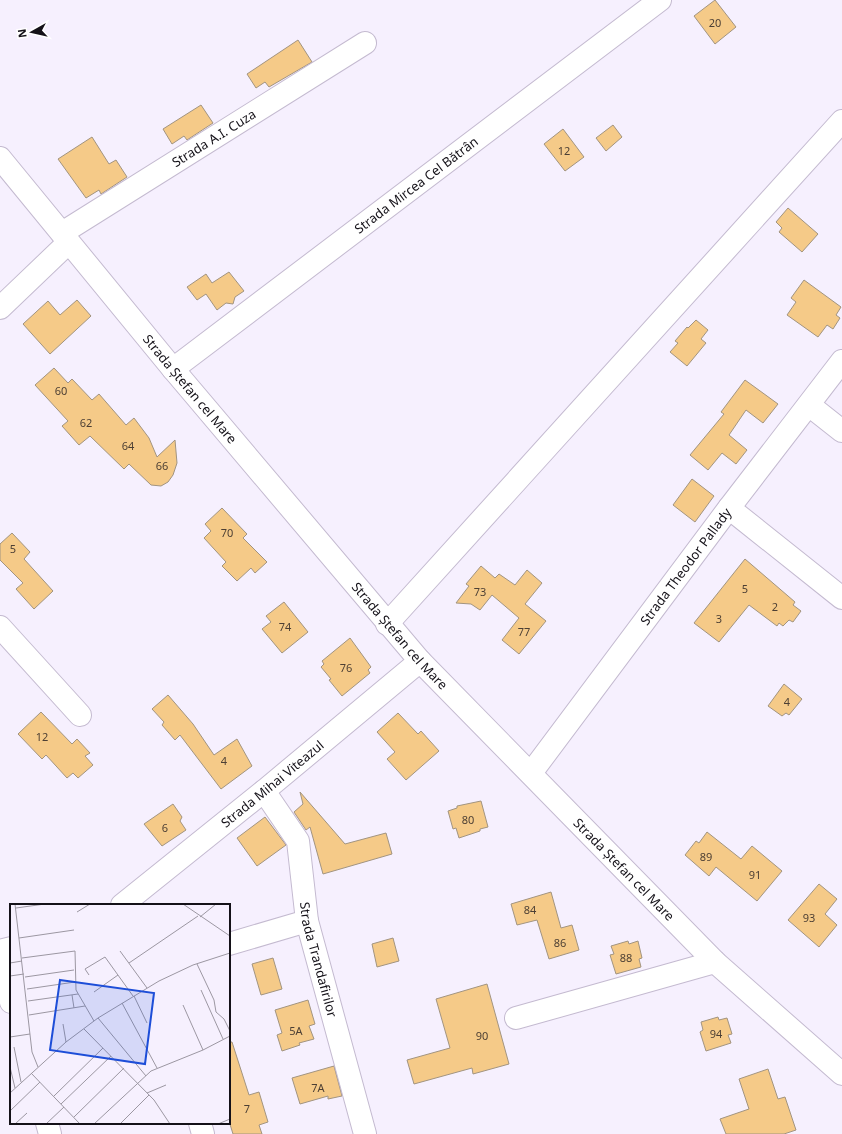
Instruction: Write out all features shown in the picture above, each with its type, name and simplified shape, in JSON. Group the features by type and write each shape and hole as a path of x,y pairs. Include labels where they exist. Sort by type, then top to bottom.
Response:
{"street":[{"name":"Strada Mircea Cel Bătrân","path":"172,369 660,0"},
{"name":"Strada A.I. Cuza","path":"0,308 65,238 365,43"},
{"path":"387,624 842,121"},
{"name":"Strada Ștefan cel Mare","path":"0,158 172,369 387,624 420,661 532,773 715,962 842,1074"},
{"name":"Strada Theodor Pallady","path":"532,773 729,508 842,361"},
{"path":"809,405 842,431"},
{"path":"729,508 842,598"},
{"path":"0,628 80,715"},
{"name":"Strada Mihai Viteazul","path":"128,903 420,661"},
{"name":"Strada Trandafirilor","path":"264,791 298,841 307,921 365,1134"},
{"path":"230,944 307,921"},
{"path":"0,951 10,948"},
{"path":"516,1018 715,962"},
{"path":"0,965 10,999"},
{"path":"47,1124 50,1134"},
{"path":"200,1124 203,1134"}],"building":[{"path":"715,0 736,27 715,44 694,16"},
{"path":"298,40 312,62 269,87 265,82 256,88 247,74"},
{"path":"201,105 213,123 187,140 184,136 172,144 163,129"},
{"path":"613,125 622,137 606,151 596,138"},
{"path":"563,129 584,157 565,171 544,144"},
{"path":"92,137 109,164 116,160 127,177 101,194 99,190 86,198 58,159"},
{"path":"788,208 818,234 802,252 779,232 782,228 776,222"},
{"path":"229,272 244,291 235,297 233,304 226,303 217,310 206,294 197,300 187,287 206,274 212,283"},
{"path":"804,280 841,307 836,315 840,318 833,329 827,325 818,337 787,315 796,302 791,298"},
{"path":"77,300 91,316 50,354 23,324 48,301 60,315"},
{"path":"696,320 708,330 701,339 706,343 687,366 670,352 678,343 675,341 687,327 688,328"},
{"path":"54,368 68,383 72,379 92,400 99,394 126,425 134,418 149,438 157,457 175,440 177,463 173,475 168,482 161,486 151,485 129,464 124,469 90,436 79,445 62,426 68,421 35,385"},
{"path":"745,380 778,404 763,423 746,410 729,435 747,450 736,464 722,453 708,470 690,455 724,414 721,412"},
{"path":"692,479 714,496 695,522 673,505"},
{"path":"222,508 247,534 243,538 267,562 255,573 251,568 237,581 222,566 226,562 204,538 211,531 205,524"},
{"path":"12,533 30,552 24,559 53,591 34,609 16,589 23,583 0,560 0,544"},
{"path":"745,559 795,602 793,605 801,611 793,622 789,620 783,626 779,623 777,626 749,605 719,642 694,623"},
{"path":"481,566 495,578 499,574 515,585 527,570 542,583 525,604 546,621 519,654 502,640 519,618 492,595 480,610 471,604 456,603 469,586 466,584"},
{"path":"284,602 308,632 282,653 262,629 271,622 266,616"},
{"path":"350,638 371,667 368,670 370,673 342,696 321,667 324,664 322,661"},
{"path":"784,684 802,699 789,715 786,713 782,716 768,706"},
{"path":"168,695 193,724 214,755 237,739 252,766 221,789 180,735 175,740 162,725 164,722 152,709"},
{"path":"41,712 72,744 77,739 90,753 85,756 93,765 78,778 73,773 67,778 46,755 42,759 18,734"},
{"path":"398,713 418,734 421,731 439,751 406,780 387,759 395,752 377,732"},
{"path":"300,792 345,844 386,833 392,854 323,874 310,827 306,830 294,812 303,804"},
{"path":"481,801 488,827 459,838 456,828 453,829 448,811 457,808 457,806"},
{"path":"173,804 182,817 180,821 186,830 162,846 144,824"},
{"path":"265,817 286,845 257,866 237,838"},
{"path":"707,832 741,859 752,846 782,871 757,901 716,867 709,876 685,855 696,841 699,843"},
{"path":"819,884 837,899 825,914 837,925 819,947 788,920"},
{"path":"551,892 561,928 572,925 579,950 549,959 537,920 517,925 511,904"},
{"path":"393,938 399,961 377,967 372,944"},
{"path":"628,941 629,944 638,941 642,958 639,959 641,967 616,974 610,955 614,954 611,946"},
{"path":"273,958 282,989 261,995 252,964"},
{"path":"487,984 509,1064 473,1074 472,1068 414,1084 407,1060 450,1048 436,999"},
{"path":"308,1000 315,1024 309,1026 314,1039 299,1043 300,1045 282,1051 277,1035 282,1033 275,1010"},
{"path":"718,1017 719,1020 727,1018 732,1034 728,1035 731,1043 706,1051 700,1032 703,1030 701,1022"},
{"path":"230,1042 232,1042 249,1095 259,1092 268,1122 259,1125 262,1134 233,1134 230,1124"},
{"path":"334,1066 342,1096 328,1099 328,1096 300,1104 292,1078"},
{"path":"768,1069 778,1099 785,1097 796,1130 784,1134 726,1134 720,1119 749,1109 739,1079"}]}
